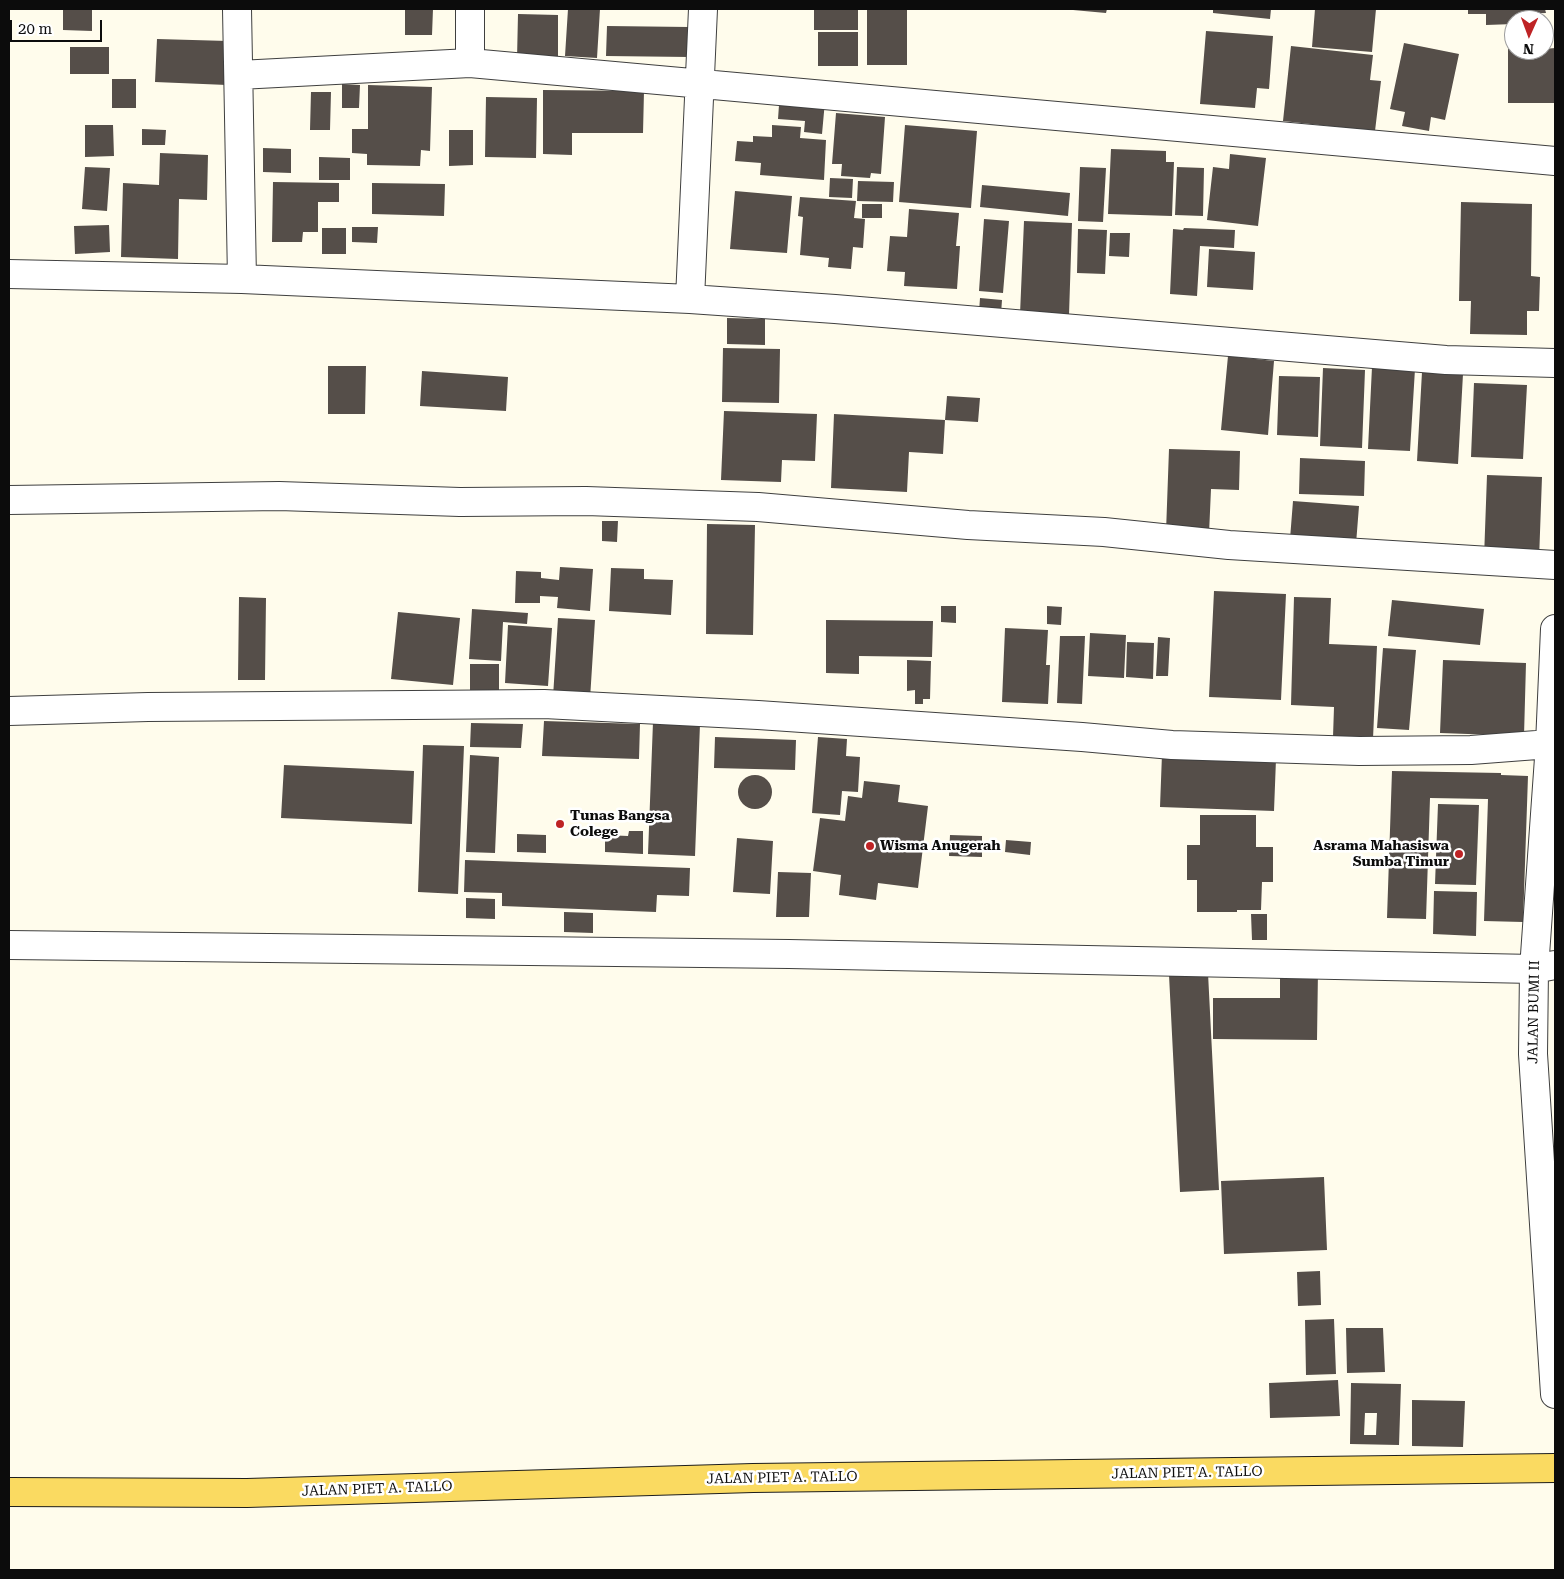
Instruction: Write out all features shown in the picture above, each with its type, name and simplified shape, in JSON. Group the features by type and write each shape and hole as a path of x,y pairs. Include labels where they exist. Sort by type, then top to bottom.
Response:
{"main road":[{"name":"JALAN PIET A. TALLO","path":"9,1492 248,1493 753,1478 1555,1468"}],"street":[{"path":"237,9 242,279"},
{"path":"470,9 470,63"},
{"path":"690,299 703,9"},
{"path":"239,75 470,63 699,85 1555,160"},
{"path":"9,274 242,279 690,299 835,309 1446,360 1555,363"},
{"path":"9,500 279,496 460,502 586,501 758,506 968,525 1104,532 1229,544 1555,564"},
{"name":"JALAN BUMI II","path":"1555,630 1550,744 1545,967 1532,1054 1555,1394"},
{"path":"9,710 544,704 758,715 1172,745 1359,750 1470,750 1550,744"},
{"path":"9,945 799,954 1545,967"}],"building":[{"path":"63,9 92,9 92,31 63,30"},
{"path":"405,9 433,9 432,35 405,35"},
{"path":"568,9 600,9 597,58 565,56"},
{"path":"814,9 858,9 858,30 814,30"},
{"path":"867,9 907,9 907,65 867,65"},
{"path":"1073,9 1107,9 1106,13"},
{"path":"1213,9 1271,9 1270,19 1213,13"},
{"path":"1315,9 1376,9 1372,52 1312,47"},
{"path":"1468,9 1545,10 1504,10 1504,24 1486,25 1486,14 1468,14"},
{"path":"518,14 558,15 558,60 517,59"},
{"path":"607,26 689,27 689,57 606,56"},
{"path":"1206,31 1273,36 1269,89 1257,88 1255,108 1200,104"},
{"path":"818,32 858,32 858,66 818,66"},
{"path":"157,39 228,41 227,85 155,82"},
{"path":"1404,43 1459,54 1445,120 1431,117 1429,131 1402,126 1405,112 1390,109"},
{"path":"1291,46 1373,55 1370,80 1381,81 1375,131 1283,121"},
{"path":"70,47 109,47 109,74 70,74"},
{"path":"1554,48 1555,103 1508,103 1508,60 1554,60"},
{"path":"112,79 136,79 136,108 112,108"},
{"path":"342,84 360,85 359,108 342,108"},
{"path":"368,85 432,87 430,151 421,150 420,166 367,165 367,154 352,153 352,129 368,129"},
{"path":"543,90 644,91 643,133 572,133 572,155 543,154"},
{"path":"311,92 331,92 330,130 310,130"},
{"path":"486,97 537,98 536,158 485,157"},
{"path":"825,101 822,134 804,132 805,121 778,119 779,105 806,107"},
{"path":"836,113 885,117 881,174 871,173 870,178 841,176 842,164 832,164"},
{"path":"85,125 113,125 114,156 85,157"},
{"path":"772,125 801,127 800,138 826,140 824,180 760,175 761,163 735,161 737,141 753,142 753,136 772,137"},
{"path":"905,125 977,131 971,208 899,202"},
{"path":"142,129 166,130 165,145 142,145"},
{"path":"449,130 473,130 473,165 449,166"},
{"path":"263,148 291,149 291,173 263,172"},
{"path":"1111,149 1166,151 1166,162 1174,162 1172,216 1108,214"},
{"path":"160,153 208,155 207,200 179,199 178,259 121,257 123,183 159,185"},
{"path":"1230,154 1266,158 1258,226 1207,220 1213,167 1229,169"},
{"path":"319,157 350,158 350,180 319,180"},
{"path":"85,167 110,168 107,211 82,209"},
{"path":"1080,167 1106,168 1103,222 1078,221"},
{"path":"1177,167 1204,168 1203,216 1175,215"},
{"path":"830,178 853,179 852,198 829,197"},
{"path":"858,181 894,182 893,202 857,201"},
{"path":"273,182 339,183 339,202 318,202 318,232 303,232 302,242 272,242"},
{"path":"372,183 445,184 444,216 372,214"},
{"path":"982,185 1070,193 1068,216 980,207"},
{"path":"735,191 792,196 787,253 730,249"},
{"path":"800,197 856,201 854,218 865,219 863,248 853,247 851,269 828,267 829,258 800,255 803,217 798,216"},
{"path":"1461,202 1532,204 1531,276 1540,277 1539,311 1527,311 1527,335 1470,334 1471,301 1459,301"},
{"path":"862,204 882,204 882,218 862,218"},
{"path":"909,209 959,213 956,246 960,246 957,289 904,286 905,272 887,271 890,236 907,237"},
{"path":"984,219 1009,221 1003,293 979,291"},
{"path":"1024,221 1072,223 1069,315 1020,314"},
{"path":"109,225 110,252 75,254 74,226"},
{"path":"352,227 378,227 377,243 352,242"},
{"path":"322,228 346,228 346,254 322,254"},
{"path":"1184,228 1235,230 1234,248 1200,246 1197,296 1170,294 1173,229 1183,230"},
{"path":"1078,229 1107,230 1105,274 1077,273"},
{"path":"1110,233 1130,233 1129,257 1109,256"},
{"path":"1209,249 1255,252 1253,290 1207,287"},
{"path":"980,298 1002,300 1001,314 979,312"},
{"path":"727,318 765,319 765,345 727,344"},
{"path":"723,348 780,349 779,403 722,402"},
{"path":"1228,356 1274,361 1268,435 1221,430"},
{"path":"328,366 366,366 365,414 328,414"},
{"path":"1372,367 1415,369 1410,451 1368,449"},
{"path":"1323,368 1365,370 1362,448 1320,446"},
{"path":"422,371 508,377 506,411 420,406"},
{"path":"1422,372 1463,374 1458,464 1417,461"},
{"path":"1279,376 1320,377 1318,437 1277,435"},
{"path":"1474,383 1527,385 1523,459 1471,457"},
{"path":"947,396 980,398 978,422 945,420"},
{"path":"724,411 817,414 815,461 782,460 781,482 721,480"},
{"path":"834,414 945,420 943,454 909,452 907,492 831,488"},
{"path":"1169,449 1240,451 1239,490 1211,489 1209,534 1166,532"},
{"path":"1300,458 1365,461 1364,496 1299,494"},
{"path":"1487,475 1542,477 1539,560 1484,558"},
{"path":"1293,501 1359,506 1356,544 1290,539"},
{"path":"602,521 618,521 617,542 602,541"},
{"path":"707,524 755,525 753,635 706,634"},
{"path":"560,567 593,569 590,611 557,608 558,597 540,596 540,603 515,603 516,571 541,572 541,578 559,580"},
{"path":"611,568 644,569 644,579 673,580 671,615 609,611"},
{"path":"1214,591 1286,594 1281,700 1209,697"},
{"path":"239,597 266,598 265,680 238,680"},
{"path":"1294,597 1331,598 1329,644 1377,646 1373,739 1333,737 1334,707 1291,705"},
{"path":"1392,600 1484,609 1480,645 1388,636"},
{"path":"941,606 956,606 956,623 941,622"},
{"path":"1047,606 1062,607 1061,625 1047,624"},
{"path":"472,609 528,613 527,624 503,622 501,661 469,659"},
{"path":"398,612 460,618 453,685 391,679"},
{"path":"558,618 595,620 590,699 553,697"},
{"path":"826,620 933,621 932,657 859,656 859,674 826,673"},
{"path":"508,625 552,628 548,686 505,683"},
{"path":"1005,628 1048,630 1046,665 1050,665 1048,704 1002,702"},
{"path":"1090,633 1126,635 1124,678 1088,676"},
{"path":"1060,636 1085,636 1082,704 1057,703"},
{"path":"1158,637 1170,638 1168,676 1156,676"},
{"path":"1127,642 1154,643 1153,679 1126,677"},
{"path":"1383,648 1416,650 1409,730 1377,728"},
{"path":"907,660 931,661 930,699 923,699 923,704 915,704 915,690 907,691"},
{"path":"1443,660 1526,663 1524,736 1440,733"},
{"path":"470,664 499,664 499,701 470,701"},
{"path":"544,721 640,724 639,759 542,756"},
{"path":"653,722 700,724 695,856 648,854"},
{"path":"471,723 523,724 521,748 470,747"},
{"path":"715,737 796,740 795,770 714,768"},
{"path":"818,737 847,739 846,756 860,757 858,792 842,791 840,815 812,813"},
{"path":"423,745 464,746 458,894 418,892"},
{"path":"1162,754 1276,759 1274,811 1160,807"},
{"path":"470,755 499,757 495,853 466,852"},
{"path":"284,765 414,771 412,824 281,818"},
{"path":"1392,771 1501,773 1501,775 1528,776 1523,922 1484,921 1488,799 1430,798 1426,919 1387,918"},
{"path":"755,775 762,776 767,780 771,785 771,799 767,804 762,808 755,809 748,808 743,804 739,799 738,792 739,785 743,780 748,776"},
{"name":"Wisma Anugerah","path":"864,781 900,785 898,802 928,806 918,888 878,883 876,900 839,895 841,875 813,871 820,818 845,821 848,796 862,798"},
{"path":"1438,804 1479,805 1476,885 1435,884"},
{"path":"1200,815 1256,815 1256,847 1273,847 1273,882 1262,882 1261,910 1197,912 1197,880 1187,880 1187,845 1200,845"},
{"path":"629,831 643,831 643,854 605,852 605,835 628,836"},
{"path":"517,834 546,835 546,853 517,852"},
{"path":"950,835 982,836 982,857 949,856"},
{"path":"737,838 773,841 770,894 733,892"},
{"path":"1006,840 1031,842 1030,855 1005,852"},
{"path":"465,860 690,868 689,896 657,895 656,912 502,906 502,893 464,892"},
{"path":"778,872 811,873 809,917 776,917"},
{"path":"1434,891 1477,892 1476,936 1433,934"},
{"path":"466,898 495,899 495,919 466,918"},
{"path":"564,912 593,913 593,933 564,932"},
{"path":"1251,914 1267,914 1267,940 1252,940"},
{"path":"1280,969 1318,970 1317,1040 1213,1039 1213,998 1280,998"},
{"path":"1208,973 1219,1190 1180,1192 1169,975"},
{"path":"1324,1177 1327,1250 1224,1254 1221,1181"},
{"path":"1320,1271 1321,1305 1298,1306 1297,1272"},
{"path":"1334,1319 1336,1374 1306,1375 1305,1320"},
{"path":"1346,1328 1383,1328 1385,1372 1347,1373"},
{"path":"1338,1380 1340,1416 1270,1418 1269,1383"},
{"path":"1351,1383 1401,1384 1399,1445 1350,1444","holes":["1365,1413 1377,1413 1376,1435 1364,1435"]},
{"path":"1412,1400 1465,1401 1463,1447 1412,1446"}],"place":[{"name":"Tunas Bangsa Colege","path":"560,824"},
{"name":"Wisma Anugerah","path":"870,846"},
{"name":"Asrama Mahasiswa Sumba Timur","path":"1459,854"}]}
